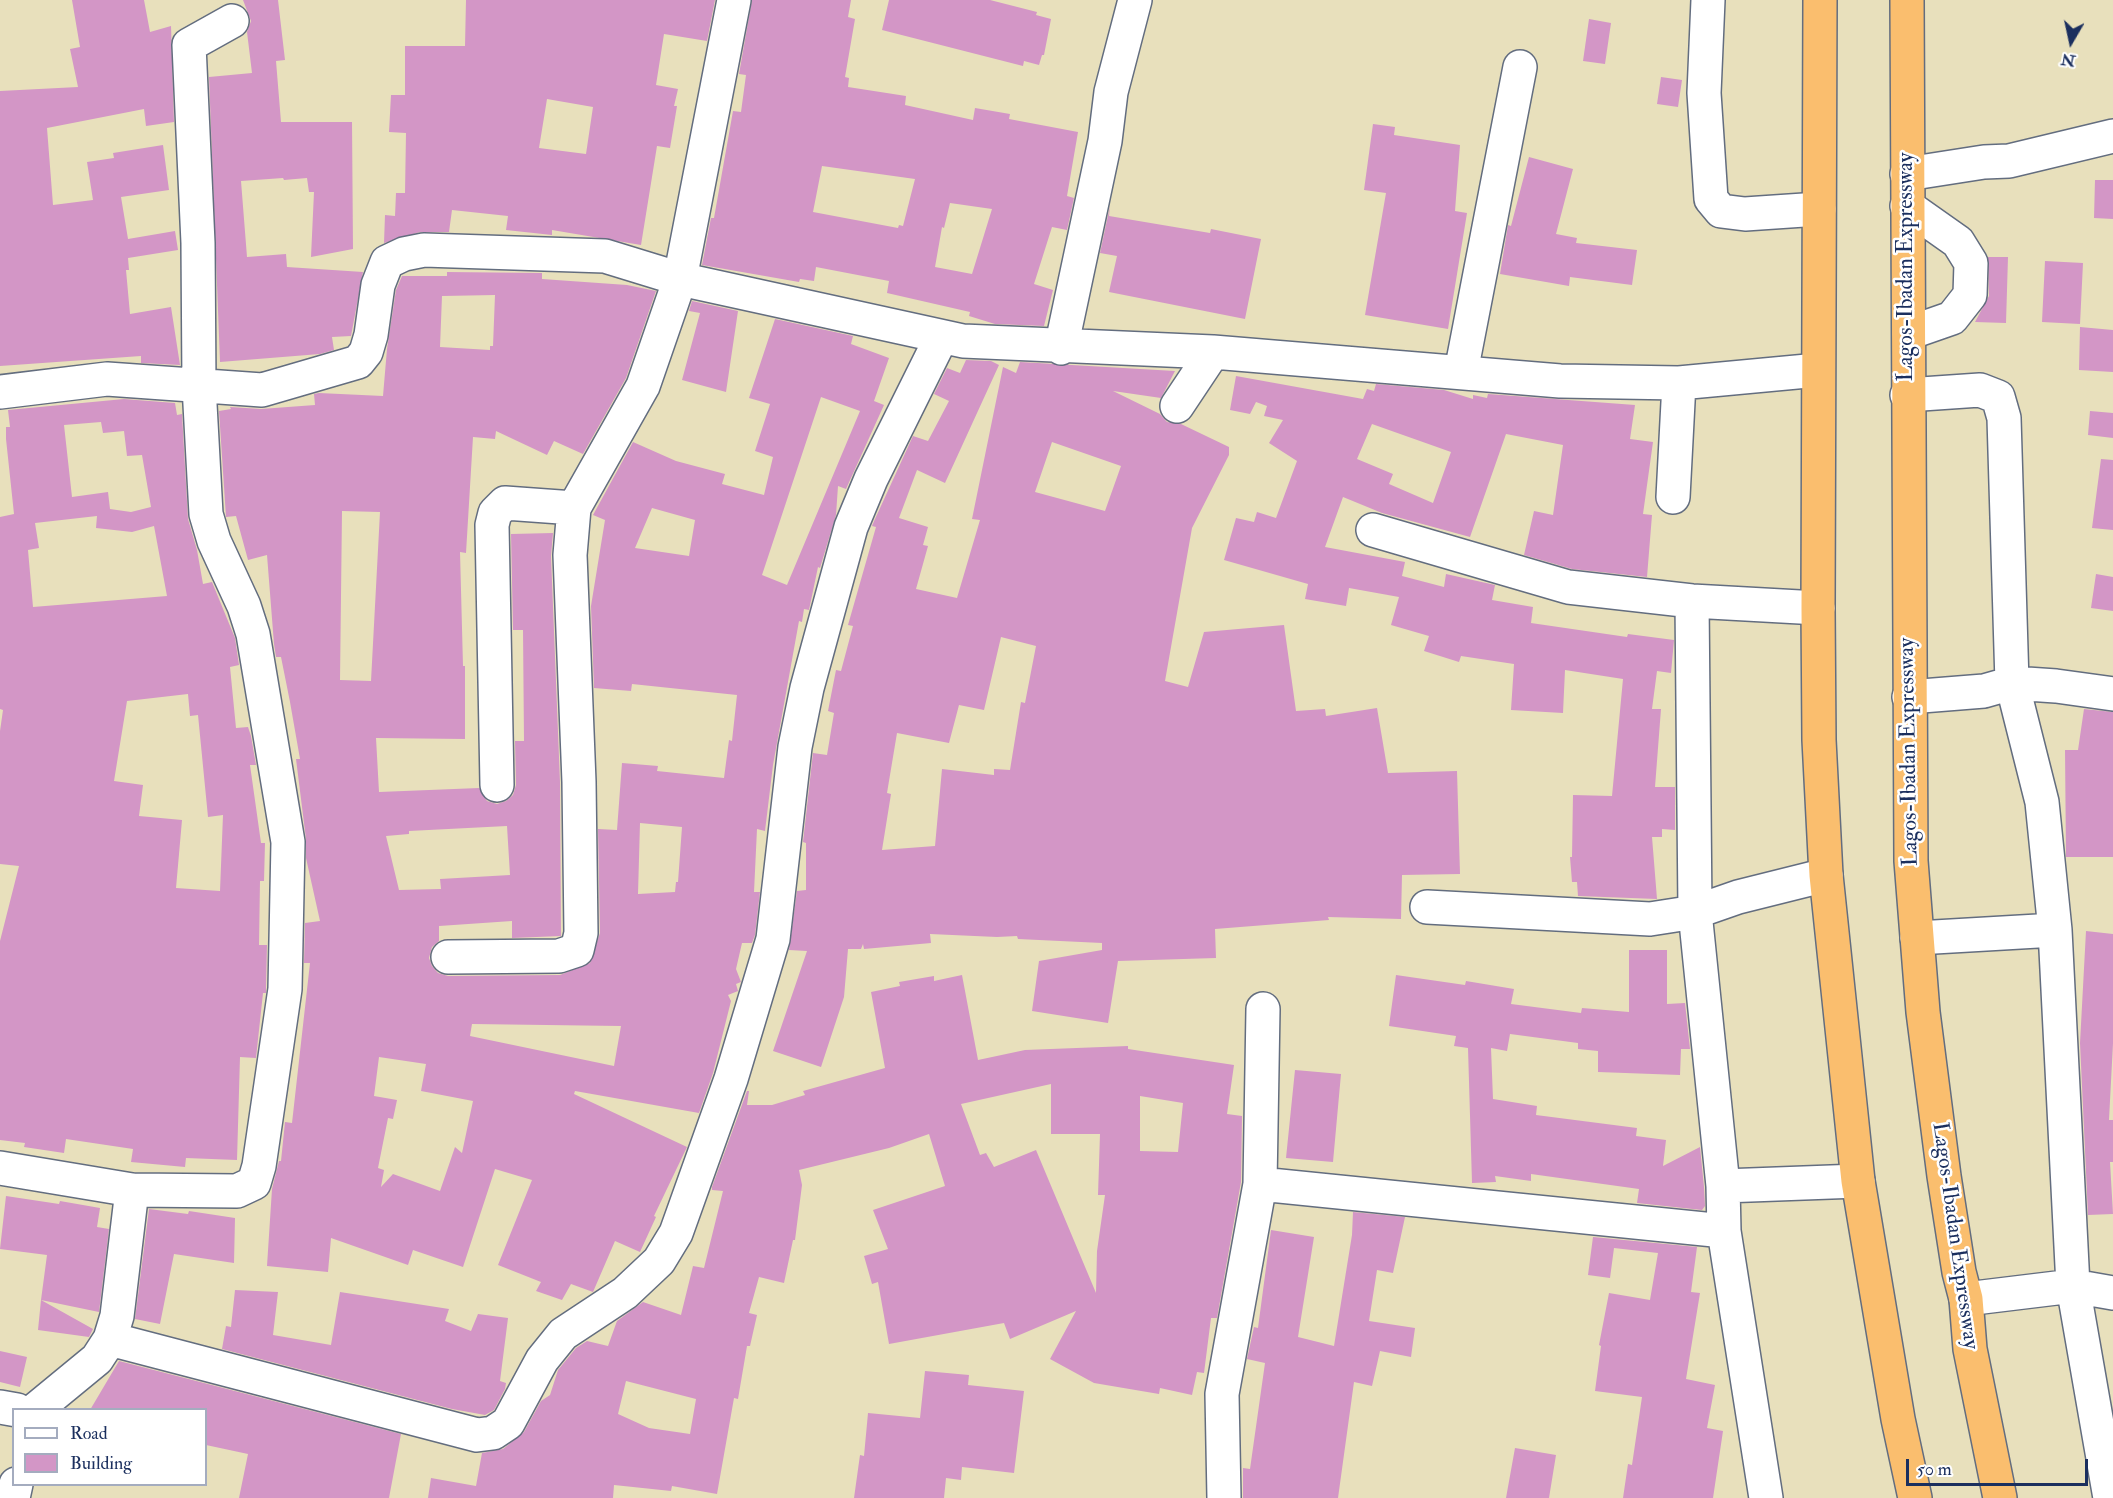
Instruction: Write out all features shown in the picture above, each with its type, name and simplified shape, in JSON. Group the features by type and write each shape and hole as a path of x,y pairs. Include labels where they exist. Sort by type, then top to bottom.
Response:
{"highway":[{"path":"1820,0 1818,608 1819,740 1826,875 1858,1181 1898,1419 1915,1498"},
{"name":"Lagos-Ibadan Expressway","path":"1907,0 1909,333 1907,395 1911,861 1923,1012 1944,1176 1959,1272 1966,1299 1970,1349 2000,1498"}],"street":[{"path":"448,957 559,956 577,950 581,933 579,782 570,555 574,508 643,386 680,279 734,0"},
{"path":"1061,348 1105,141 1112,92 1135,0"},
{"path":"1708,0 1704,93 1711,199 1722,212 1745,214 1819,208"},
{"path":"0,1168 132,1190 237,1191 254,1184 259,1166 285,989 288,842 253,634 244,606 214,541 206,514 199,387 198,243 189,45 232,21"},
{"path":"1461,372 1520,67"},
{"path":"1907,174 2009,161 2113,136"},
{"path":"1907,206 1958,242 1971,263 1970,295 1952,318 1909,333"},
{"path":"0,392 107,379 262,390 358,362 366,352 378,285 387,262 404,254 424,250 604,256 680,279 941,338 1061,348 1213,352 1560,381 1679,383 1818,369"},
{"path":"110,1340 477,1435 494,1433 508,1423 542,1360 562,1334 625,1293 659,1261 676,1233 731,1080 773,939 795,747 807,688 851,526 871,479 941,338"},
{"path":"1177,406 1213,352"},
{"path":"1673,497 1679,383"},
{"path":"1907,395 1980,390 1998,397 2004,418 2012,683 2042,802 2055,930 2073,1286 2110,1498"},
{"path":"497,784 492,525 495,513 505,503 574,508"},
{"path":"1373,530 1568,587 1692,600 1818,608"},
{"path":"1692,600 1695,912 1723,1186 1724,1231 1766,1498"},
{"path":"1909,697 1984,691 2012,683 2113,694"},
{"path":"1427,907 1650,919 1695,912 1738,897 1826,875"},
{"path":"1917,938 2055,930"},
{"path":"1224,1498 1222,1394 1260,1184 1263,1009"},
{"path":"1723,1186 1858,1181"},
{"path":"1260,1184 1724,1231"},
{"path":"37,1408 97,1359 110,1340 117,1316 132,1190"},
{"path":"1966,1299 2073,1286 2113,1293"}],"building":[{"path":"72,0 144,0 150,32 171,26 174,122 146,126 144,109 47,128 53,205 93,200 87,162 114,158 113,153 163,145 169,190 121,197 128,239 175,231 178,250 128,258 129,270 126,270 130,314 171,307 180,365 141,363 141,356 0,366 0,91 78,87 70,49 80,47"},
{"path":"243,0 278,0 285,60 276,61 281,122 352,122 353,249 311,257 314,192 309,192 307,178 241,181 247,257 286,254 287,267 363,272 351,336 332,337 334,350 320,354 220,362 209,77 252,73 247,32 251,21"},
{"path":"466,0 715,0 707,41 664,34 656,85 678,89 674,106 677,106 670,148 657,146 641,245 552,230 552,235 506,230 508,216 452,210 449,232 420,232 384,243 385,215 395,216 396,193 405,193 406,133 389,132 391,95 405,95 405,46 465,46","holes":["547,99 593,107 586,154 539,148"]},
{"path":"752,0 851,0 848,17 855,19 845,77 849,78 848,87 906,96 905,105 973,120 975,108 1010,114 1009,119 1078,132 1067,196 1074,198 1067,230 1052,227 1034,284 1053,290 1044,326 995,324 969,316 970,312 887,293 889,281 816,267 814,281 800,279 799,282 702,265 711,218 714,218 733,111 741,112 746,75 739,74","holes":["822,166 915,179 903,226 899,225 898,228 813,212","950,203 992,209 972,274 935,267 942,227 944,228"]},
{"path":"889,0 990,0 1037,12 1036,15 1051,19 1044,55 1039,65 1024,61 1023,66 882,30"},
{"path":"1589,19 1611,23 1605,64 1583,61"},
{"path":"1661,77 1682,80 1678,107 1657,104"},
{"path":"1373,124 1395,127 1394,135 1460,145 1455,211 1467,213 1448,329 1365,315 1386,193 1364,190"},
{"path":"1529,157 1573,169 1556,234 1577,238 1576,243 1637,250 1632,285 1570,277 1569,286 1500,274 1508,225 1511,226"},
{"path":"2095,180 2113,180 2113,219 2094,218"},
{"path":"1110,206 1109,216 1210,233 1211,229 1261,239 1245,319 1109,292 1117,256 1100,253"},
{"path":"1988,257 2008,257 2006,323 1975,322 1989,296"},
{"path":"2045,261 2083,263 2080,324 2042,322"},
{"path":"447,272 542,273 542,279 627,285 656,291 626,378 583,454 554,441 547,455 496,431 495,439 473,437 466,553 460,552 463,666 465,666 465,739 376,738 379,792 479,788 487,801 497,804 513,795 516,785 515,741 524,741 523,630 513,630 511,534 553,533 551,556 560,782 561,936 512,938 512,921 439,926 439,941 432,947 429,958 438,973 448,976 560,975 590,963 600,933 598,829 617,830 622,763 658,766 657,771 724,778 729,740 732,741 737,695 632,684 631,691 594,688 591,606 605,520 593,515 633,442 676,461 725,474 722,484 764,495 773,457 755,451 770,404 749,398 775,319 853,336 851,344 889,358 874,401 884,405 846,489 838,486 836,515 820,568 818,567 809,610 804,609 802,622 799,621 773,765 765,831 757,829 754,892 760,892 755,935 752,943 742,943 736,969 741,982 736,984 738,991 728,995 731,1001 713,1073 699,1113 575,1091 574,1094 687,1147 654,1216 656,1217 640,1252 615,1241 593,1292 571,1284 562,1300 536,1291 541,1282 498,1265 532,1180 495,1169 463,1267 413,1250 408,1265 331,1238 328,1272 267,1266 272,1189 279,1161 281,1161 285,1122 292,1123 310,963 304,963 305,923 320,921 306,858 306,839 296,759 300,759 281,657 276,657 274,644 267,555 248,560 236,516 226,517 219,411 231,409 230,407 261,409 315,405 314,394 319,393 383,396 396,290 402,276 447,276","holes":["495,295 493,346 490,346 490,350 440,347 442,296","821,397 860,411 787,585 762,575","652,508 695,520 689,556 635,548","342,511 380,512 371,681 340,680","640,823 682,827 678,882 676,882 675,892 638,894","507,826 510,875 440,879 441,889 399,890 386,836 409,834 409,831","472,1024 621,1026 614,1066 470,1036","379,1057 426,1064 421,1091 473,1101 462,1153 455,1147 440,1191 393,1174 381,1187 384,1170 378,1168 388,1118 393,1119 397,1100 374,1096"]},
{"path":"692,301 738,311 726,392 682,380 700,313 689,311"},
{"path":"2080,327 2113,330 2113,372 2079,370"},
{"path":"966,360 991,361 999,365 945,483 917,470 899,518 928,527 923,545 928,546 916,589 957,598 980,520 972,519 1003,367 1016,373 1020,362 1175,371 1161,398 1113,391 1160,414 1167,422 1181,424 1229,447 1229,455 1192,528 1165,681 1188,687 1204,632 1284,625 1296,711 1325,709 1326,716 1377,708 1388,773 1457,771 1460,874 1402,875 1401,919 1328,917 1329,920 1215,929 1216,958 1118,961 1108,1023 1032,1011 1039,961 1102,950 1102,943 1018,939 1017,936 930,934 931,943 864,949 863,944 861,949 848,949 844,997 821,1067 773,1051 807,951 789,950 797,891 806,890 806,843 803,842 813,753 827,755 834,713 828,711 836,670 841,671 853,626 848,625 876,527 872,526 913,436 928,441 949,401 934,394 947,368 960,373","holes":["1052,442 1121,466 1105,511 1035,492","1001,637 1036,646 1025,703 1021,702 1010,770 994,769 994,775 942,769 935,846 882,850 891,794 887,793 897,733 949,743 959,705 984,710"]},
{"path":"1236,376 1363,399 1367,389 1374,391 1376,384 1444,390 1473,399 1473,395 1487,398 1488,394 1635,405 1630,439 1653,442 1643,514 1652,515 1647,577 1572,569 1524,555 1534,511 1553,515 1563,445 1506,434 1470,537 1382,513 1343,497 1325,547 1405,562 1402,576 1444,587 1446,574 1495,585 1492,600 1533,607 1531,623 1627,637 1628,634 1674,640 1671,673 1657,671 1652,709 1661,709 1655,787 1675,787 1675,830 1662,829 1662,837 1652,837 1657,899 1578,896 1577,882 1572,882 1570,857 1572,857 1573,795 1612,796 1623,679 1565,670 1563,713 1511,710 1514,664 1461,656 1459,662 1424,651 1429,636 1391,625 1399,597 1349,588 1346,606 1305,599 1308,584 1224,560 1236,518 1254,522 1257,512 1276,518 1297,461 1269,443 1283,420 1264,416 1267,406 1256,402 1250,414 1230,410","holes":["1372,424 1451,452 1433,503 1389,484 1393,474 1357,459"]},
{"path":"124,399 175,403 177,415 182,414 188,519 203,584 212,582 235,638 239,665 230,667 236,728 248,727 251,736 256,765 250,765 261,843 265,843 264,881 260,881 259,945 267,945 266,993 263,993 256,1058 240,1057 237,1160 186,1158 185,1167 131,1162 133,1149 66,1139 64,1153 24,1147 25,1143 0,1140 0,941 19,866 0,864 0,731 3,710 0,709 0,517 14,514 6,439 6,427 10,427 8,410","holes":["101,422 103,433 124,431 127,456 142,455 151,507 131,512 110,509 108,492 72,497 64,425","97,516 96,528 132,532 154,526 167,596 33,607 28,550 39,548 35,523","188,694 190,716 198,715 208,817 223,815 220,891 176,888 182,820 139,816 143,785 114,781 127,701"]},
{"path":"2090,411 2113,413 2113,438 2088,435"},
{"path":"2101,459 2113,460 2113,530 2092,528"},
{"path":"2096,574 2113,577 2113,611 2091,608"},
{"path":"2084,709 2113,712 2113,857 2066,857 2065,750 2078,750"},
{"path":"2086,931 2113,934 2113,1043 2109,1120 2113,1120 2113,1162 2110,1162 2113,1214 2088,1215 2080,1043"},
{"path":"1629,950 1667,950 1667,1004 1685,1003 1690,1049 1681,1049 1680,1075 1598,1072 1598,1051 1578,1049 1578,1043 1510,1034 1507,1051 1491,1048 1493,1099 1537,1106 1536,1115 1637,1128 1636,1136 1666,1140 1663,1166 1700,1147 1705,1206 1702,1210 1637,1203 1639,1189 1531,1174 1531,1181 1495,1176 1496,1182 1472,1183 1468,1048 1454,1046 1456,1036 1389,1026 1396,975 1465,985 1466,981 1514,989 1511,1004 1581,1013 1582,1008 1629,1012"},
{"path":"962,975 978,1060 1025,1050 1128,1046 1128,1049 1234,1065 1227,1114 1242,1116 1241,1182 1217,1318 1211,1318 1204,1373 1197,1372 1192,1395 1160,1388 1159,1394 1094,1383 1050,1359 1076,1311 1010,1339 1004,1323 889,1344 878,1282 872,1284 864,1256 888,1249 873,1210 945,1186 929,1134 889,1148 799,1170 802,1185 795,1240 793,1240 784,1283 759,1277 749,1313 757,1315 750,1346 747,1346 738,1399 734,1398 717,1494 672,1486 671,1491 614,1485 613,1498 428,1498 431,1478 476,1486 482,1453 503,1449 524,1432 541,1401 550,1395 558,1370 576,1348 587,1341 608,1346 617,1321 643,1302 681,1315 693,1266 704,1268 723,1191 712,1190 712,1187 747,1091 749,1091 747,1105 772,1105 805,1095 803,1091 885,1068 871,992 900,986 899,982 934,976 934,981","holes":["1051,1084 1051,1134 1100,1134 1098,1195 1105,1195 1097,1251 1096,1293 1036,1150 994,1167 986,1153 980,1155 961,1104","1140,1096 1183,1103 1178,1152 1140,1151","626,1381 696,1399 690,1434 649,1428 618,1414"]},
{"path":"1295,1070 1341,1074 1333,1162 1286,1158"},
{"path":"6,1196 59,1204 60,1201 100,1208 97,1227 109,1229 99,1312 41,1300 47,1255 0,1249"},
{"path":"149,1209 188,1214 189,1211 235,1218 234,1263 174,1254 160,1324 135,1319"},
{"path":"1353,1212 1405,1217 1393,1273 1377,1270 1369,1321 1415,1328 1411,1357 1380,1351 1372,1386 1354,1382 1338,1498 1243,1498 1243,1468 1250,1469 1265,1363 1247,1359 1254,1327 1258,1328 1271,1230 1314,1237 1298,1337 1334,1346 1352,1235"},
{"path":"1593,1237 1697,1247 1691,1292 1700,1293 1686,1379 1715,1385 1707,1428 1723,1431 1713,1498 1623,1498 1628,1464 1632,1465 1642,1397 1595,1391 1601,1346 1599,1345 1609,1293 1650,1300 1658,1253 1614,1248 1610,1278 1588,1275"},
{"path":"235,1290 278,1292 273,1335 331,1345 340,1292 449,1309 445,1321 471,1331 478,1314 508,1318 500,1381 506,1383 505,1389 494,1410 485,1415 452,1409 222,1349 226,1326 231,1327"},
{"path":"41,1300 93,1329 89,1337 38,1330"},
{"path":"0,1351 27,1357 20,1387 0,1382"},
{"path":"119,1361 401,1434 389,1498 239,1498 248,1454 207,1445 207,1408 91,1408"},
{"path":"925,1371 969,1375 968,1385 1024,1391 1014,1473 962,1467 961,1480 946,1478 944,1498 854,1498 860,1455 864,1456 868,1413 920,1418"},
{"path":"1515,1448 1556,1455 1549,1498 1506,1498"}]}
